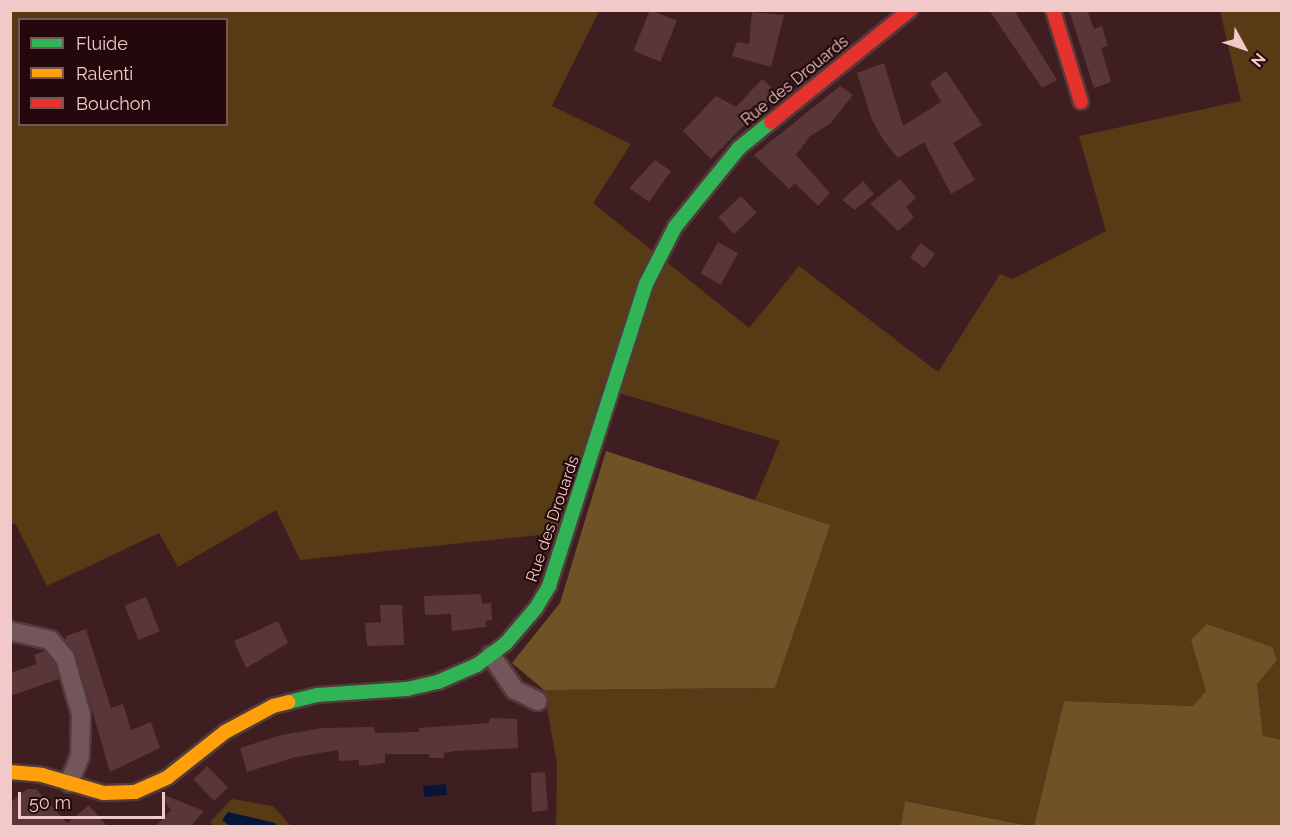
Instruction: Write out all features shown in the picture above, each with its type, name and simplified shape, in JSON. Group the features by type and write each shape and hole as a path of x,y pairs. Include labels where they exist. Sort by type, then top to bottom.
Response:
{"street":[{"name":"Rue des Drouards","path":"10,772 42,775 103,793 135,792 154,785 225,732 273,706 317,695 407,689 438,682 491,654 520,628 549,586 646,284 675,227 738,148 910,10"},
{"path":"1053,10 1081,102"},
{"path":"10,631 50,640 65,658 81,714 81,756 69,783"},
{"path":"491,654 515,690 538,701"}],"shaded area":[{"path":"10,11 599,11 552,106 631,144 593,203 749,328 799,266 938,372 1000,274 1013,279 1106,231 1079,136 1241,101 1220,11 1281,11 1281,740 1263,737 1257,683 1277,660 1192,640 1206,691 1193,706 1064,701 1034,826 906,801 901,826 556,826 557,765 544,690 775,688 829,525 755,500 780,441 602,388 559,533 300,560 276,510 178,567 159,533 47,586 15,523 11,524"},
{"path":"606,451 830,525 775,688 544,690 512,663 560,603"},
{"path":"1207,624 1272,647 1277,660 1257,684 1263,736 1281,740 1281,826 1034,826 1064,701 1193,706 1206,691 1191,640"},
{"path":"232,799 273,806 291,826 214,826 210,822"},
{"path":"905,801 1031,826 901,826"}],"water":[{"path":"446,784 447,795 424,797 423,786"},
{"path":"228,812 275,823 277,826 230,826 222,820"}],"building":[{"path":"650,10 677,21 660,62 634,51"},
{"path":"989,10 1014,10 1057,80 1042,88"},
{"path":"1069,10 1087,10 1094,29 1102,26 1108,46 1101,48 1111,82 1094,88"},
{"path":"752,12 784,15 771,67 732,56 737,42 749,44"},
{"path":"884,63 903,126 941,102 930,83 946,71 982,125 953,143 975,180 951,194 924,142 898,158 884,141 872,120 857,73"},
{"path":"762,79 777,92 711,159 683,131 716,96 736,107"},
{"path":"840,86 853,95 830,124 810,136 796,155 830,193 818,206 795,183 789,189 754,155"},
{"path":"655,160 671,171 649,202 629,188"},
{"path":"900,179 916,198 906,207 914,217 898,231 870,204"},
{"path":"863,181 874,194 855,210 842,200"},
{"path":"741,196 757,213 734,234 718,217"},
{"path":"718,242 738,253 721,285 701,273"},
{"path":"921,243 935,254 924,268 910,257"},
{"path":"481,594 482,604 491,603 492,620 486,621 486,627 452,631 451,614 425,615 424,596"},
{"path":"146,597 160,631 139,640 125,606"},
{"path":"380,605 402,605 404,645 367,646 365,623 381,622"},
{"path":"278,621 288,643 246,668 234,641"},
{"path":"86,629 111,708 123,704 131,730 151,722 160,748 110,772 76,655 66,642 66,636"},
{"path":"44,651 55,663 59,679 10,696 10,673 37,664 34,655"},
{"path":"490,718 517,719 518,748 455,751 444,753 444,758 429,758 429,754 385,754 385,763 359,766 359,760 339,761 338,750 296,757 247,772 240,748 281,735 322,728 374,727 375,733 419,732 419,728 489,723"},
{"path":"207,766 228,788 214,801 193,779"},
{"path":"545,772 548,810 532,812 531,773"},
{"path":"27,789 36,789 67,823 89,805 107,826 10,826 10,803"},
{"path":"164,795 204,811 191,826 156,826 171,810 161,797"}],"traffic: fast":[{"path":"289,702 317,695 407,689 438,682 477,665 506,643 536,608 549,586 646,284 675,227 739,148 771,122"}],"traffic: slow":[{"path":"10,772 42,775 103,793 135,792 168,777 225,732 273,706 289,702"}],"traffic: jam":[{"path":"771,122 910,10"},
{"path":"1053,10 1081,102"}]}
